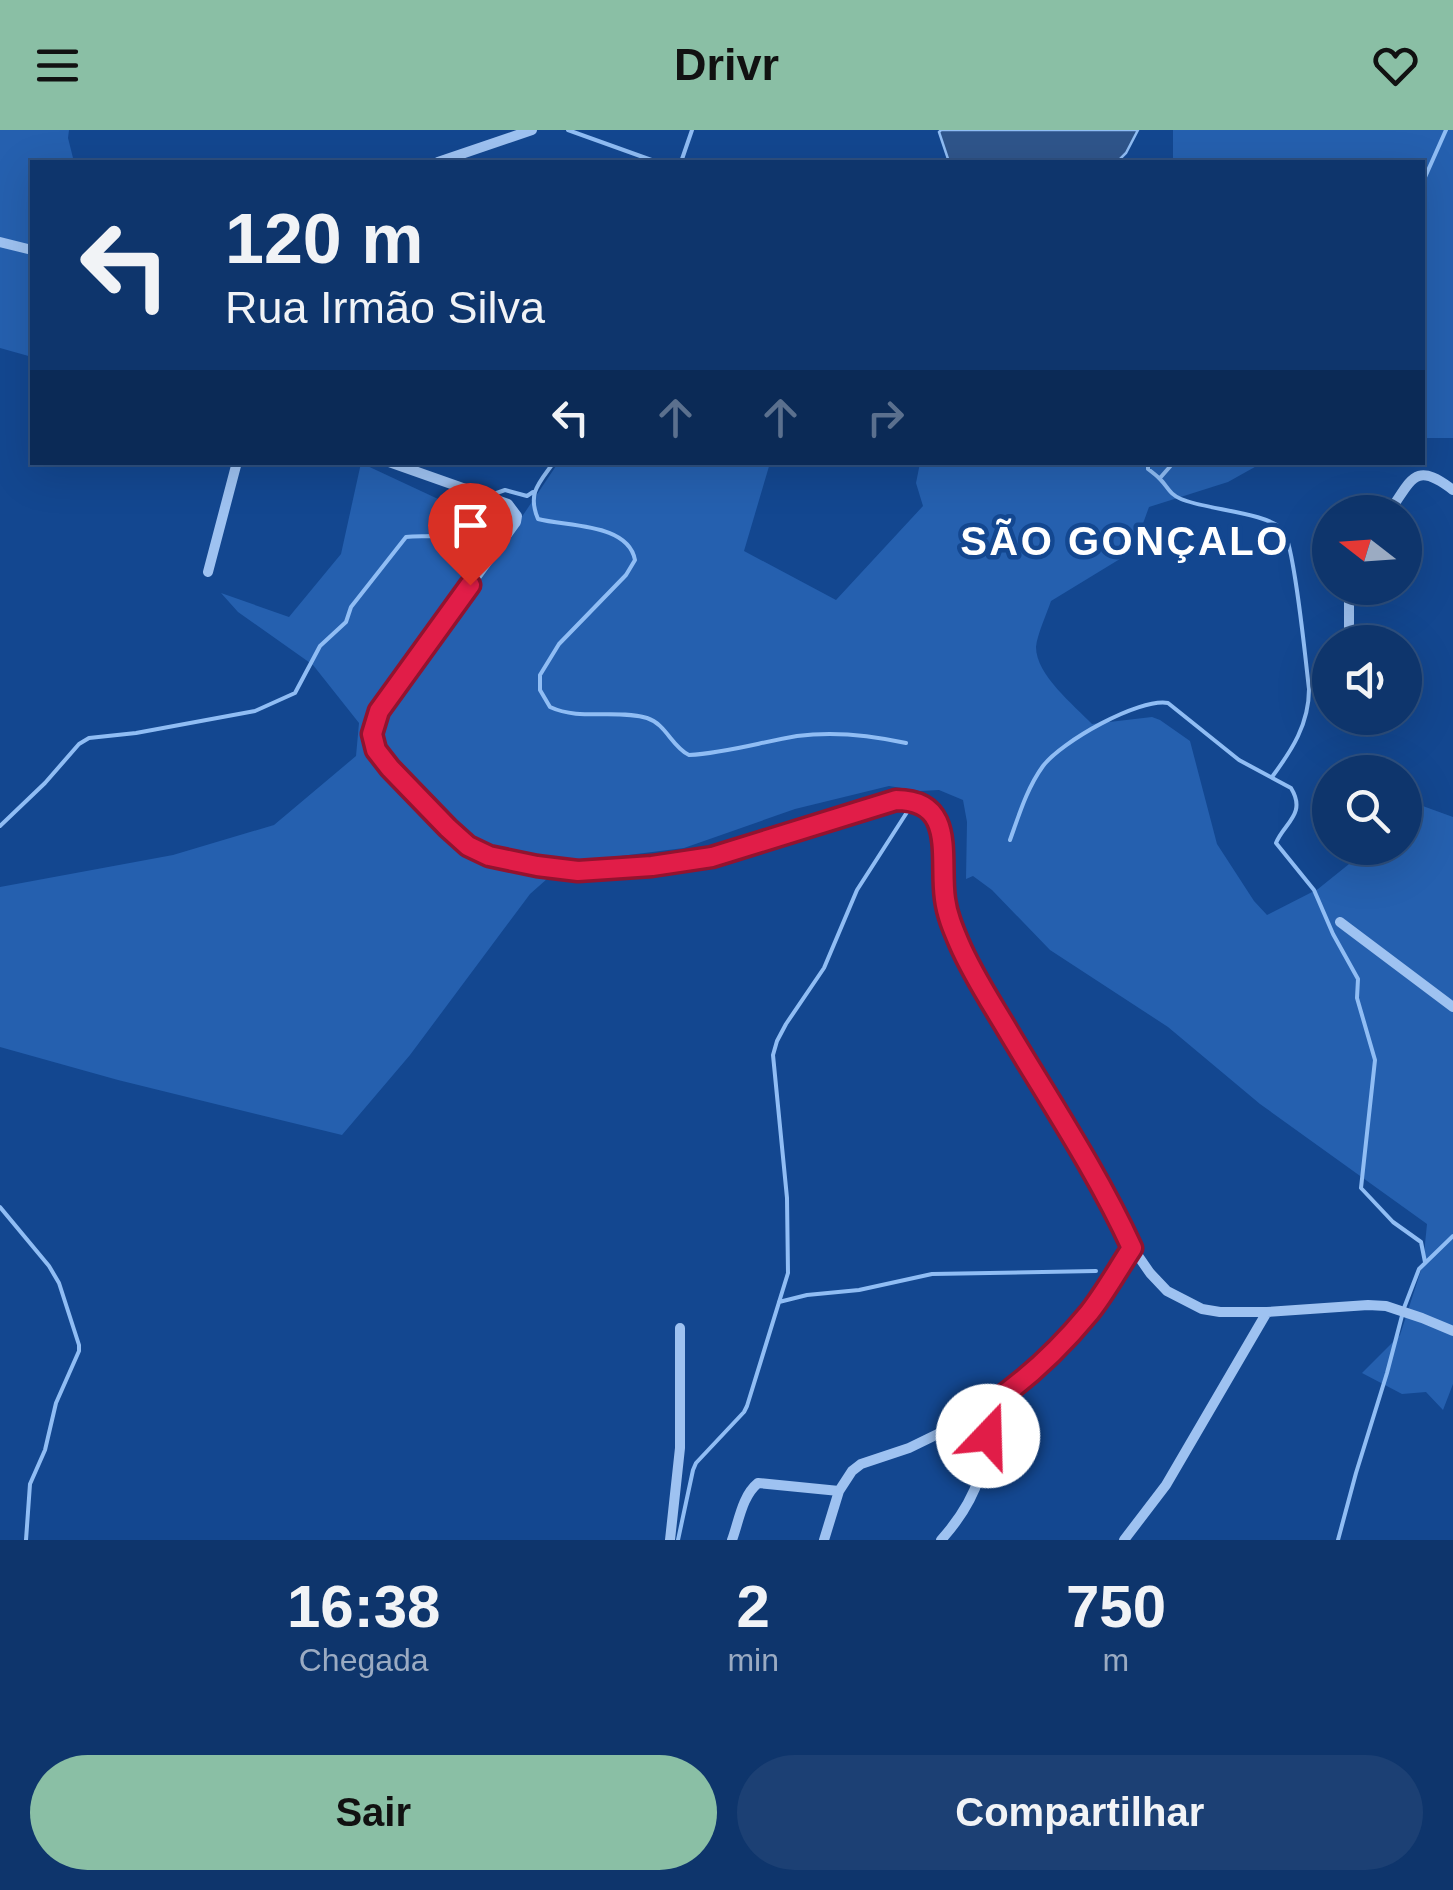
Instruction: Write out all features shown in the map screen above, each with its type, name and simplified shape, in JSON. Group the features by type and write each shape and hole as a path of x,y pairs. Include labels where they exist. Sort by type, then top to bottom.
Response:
{"street":[{"path":"444,160 532,130"},
{"path":"0,242 30,250"},
{"path":"208,572 236,465"},
{"path":"398,465 508,504 517,516 379,711 373,726 372,742 381,757 468,846 489,856 559,870 652,866 712,857 896,800 921,804 940,826 948,916 970,969 1093,1173 1132,1248 1167,1291 1202,1309 1220,1312 1368,1304 1403,1310 1453,1331"},
{"path":"1401,495 1420,474 1439,479 1453,490"},
{"path":"1340,922 1453,1007"},
{"path":"824,1540 839,1491 861,1464 909,1448 991,1404 1071,1333 1132,1248"},
{"path":"1124,1540 1166,1485 1267,1312"},
{"path":"670,1540 680,1448 680,1328"},
{"path":"942,1540 967,1505 984,1468 991,1404"},
{"path":"732,1540 746,1498 758,1484 839,1491"}],"shaded area":[{"path":"0,130 69,130 74,160 30,160 30,356 0,348"},
{"path":"1138,130 1119,160 948,160 939,132"},
{"path":"1173,130 1453,130 1453,438 1425,438 1425,160 1173,160"},
{"path":"361,465 511,533 557,465 769,465 744,551 836,600 923,506 916,483 920,465 1258,465 1228,482 1149,507 1133,551 1051,601 1037,642 1038,658 1057,689 1092,724 1152,717 1190,741 1217,844 1267,915 1318,889 1348,865 1422,865 1422,806 1453,817 1453,1384 1443,1410 1426,1392 1402,1394 1362,1373 1400,1335 1423,1264 1427,1224 1260,1104 1168,1027 1050,950 992,890 973,876 966,879 967,822 963,800 939,790 889,786 795,809 684,848 565,863 530,894 410,1055 342,1135 0,1047 0,887 173,855 274,825 356,756 359,723 313,665 238,612 221,593 289,617 341,554"}],"waterway":[{"path":"568,130 651,160"},
{"path":"682,160 692,130"},
{"path":"1425,177 1446,130"},
{"path":"552,465 534,495 538,519 609,533 630,548 635,560 626,575 559,644 540,675 540,690 550,707 573,713 647,718 689,755 811,735 852,735 906,743"},
{"path":"1148,465 1177,497 1264,519 1283,530 1287,539 1309,689 1298,736 1272,777"},
{"path":"1160,478 1171,465"},
{"path":"491,495 505,490 527,496 533,492"},
{"path":"0,826 89,738 255,711 295,693 320,646 346,622 351,607 406,537 448,534 482,499"},
{"path":"1010,840 1032,783 1052,756 1120,714 1155,703 1168,703 1239,760 1291,788 1297,805 1276,843 1314,890 1358,979 1357,998 1375,1060 1361,1188 1393,1222 1421,1242 1425,1262"},
{"path":"678,1540 693,1470 747,1406 788,1273 787,1198 773,1055 777,1041 824,968 857,890 911,806"},
{"path":"0,1207 59,1283 79,1345 30,1484 26,1540"},
{"path":"1338,1540 1404,1308 1419,1269 1453,1236"},
{"path":"779,1302 932,1274 1096,1271"}],"district":[{"name":"SÃO GONÇALO","path":"1125,541"}],"route":[{"path":"470,585 379,711 372,734 376,750 390,768 468,846 516,863 578,871 712,857 896,800 921,804 937,818 942,835 948,916 970,969 1093,1173 1132,1248 1071,1333 991,1404 988,1436"}]}
